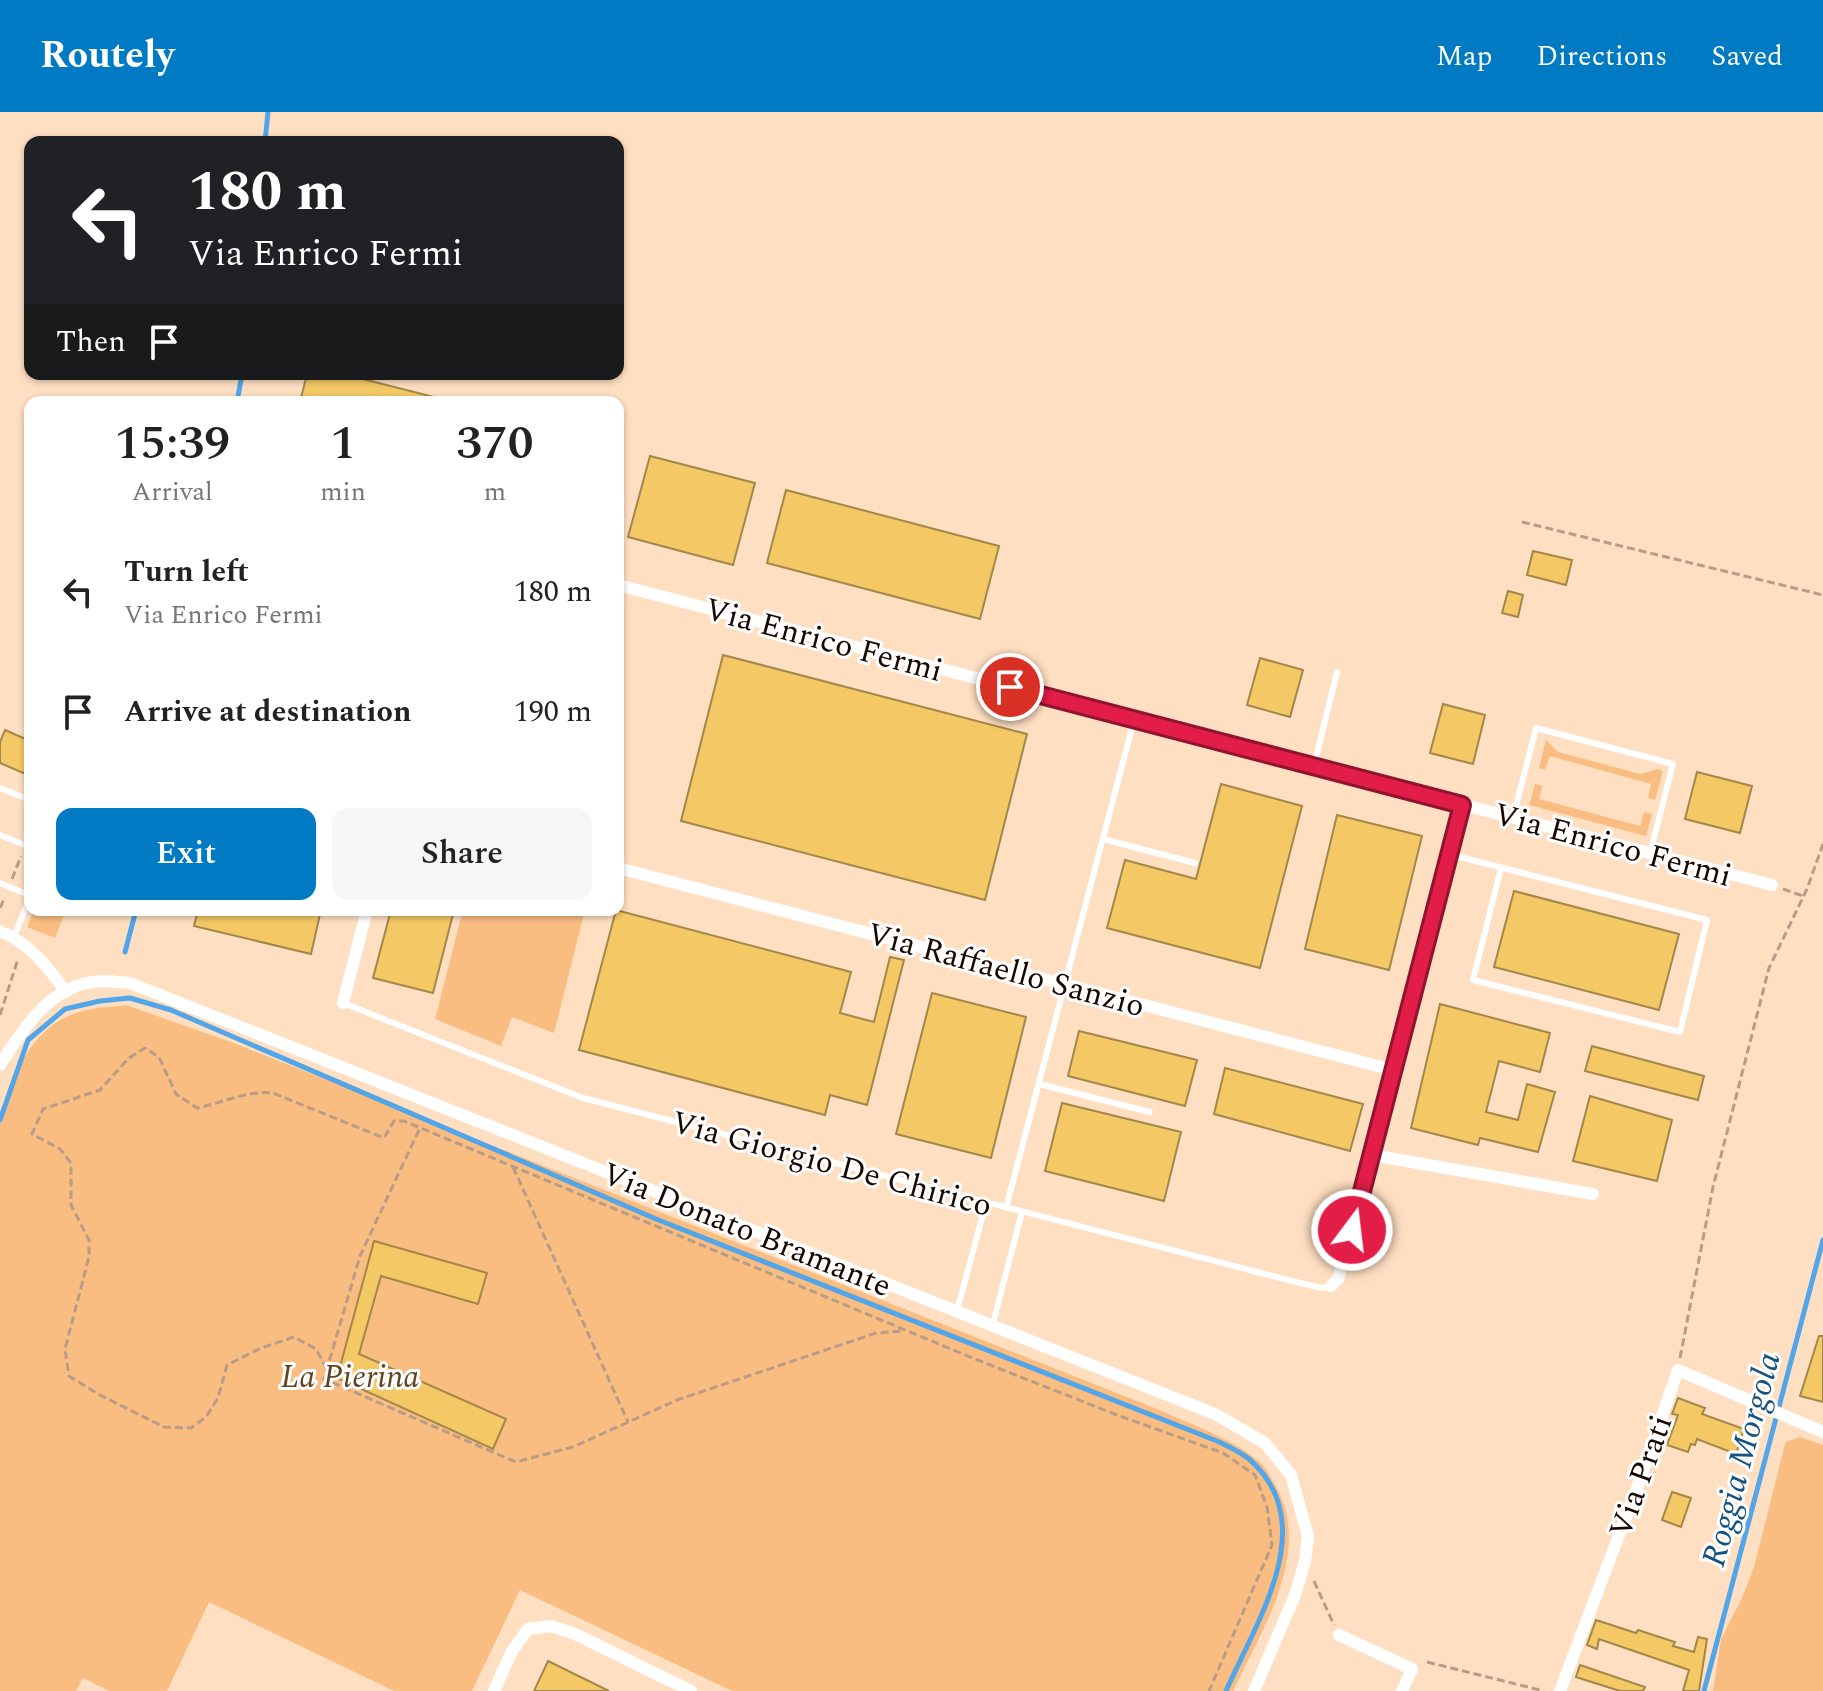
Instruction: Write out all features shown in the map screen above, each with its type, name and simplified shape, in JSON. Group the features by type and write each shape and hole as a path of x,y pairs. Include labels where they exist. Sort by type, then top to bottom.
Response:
{"street":[{"name":"Via Enrico Fermi","path":"624,587 1772,885"},
{"path":"1331,1286 1338,1279 1342,1267 1462,805"},
{"name":"Via Raffaello Sanzio","path":"624,870 1393,1070"},
{"path":"343,1003 365,916"},
{"path":"0,931 14,937 45,963 66,992"},
{"name":"Via Donato Bramante","path":"0,1065 23,1028 45,1006 66,992 91,982 130,983 1215,1414 1265,1443 1291,1475 1308,1536 1305,1561 1295,1595 1254,1691"},
{"path":"1372,1155 1593,1194"},
{"name":"Via Prati","path":"1560,1691 1678,1370 1823,1432"},
{"path":"494,1691 512,1651 528,1629 551,1626 575,1634 691,1691"},
{"path":"1339,1635 1412,1669 1402,1691"}],"lane":[{"path":"1314,766 1337,672"},
{"path":"1006,1208 1134,719"},
{"path":"1513,818 1536,728 1673,764 1650,853"},
{"path":"0,788 24,798"},
{"path":"0,835 24,844"},
{"path":"1103,839 1195,863"},
{"path":"1448,854 1707,920 1680,1032 1473,980 1501,868"},
{"path":"0,883 24,893"},
{"path":"14,937 24,910"},
{"name":"Via Giorgio De Chirico","path":"343,1003 583,1098 1309,1285 1322,1288 1331,1286"},
{"path":"1039,1084 1150,1112"},
{"path":"957,1313 986,1203"},
{"path":"992,1327 1022,1212"}],"path":[{"path":"1522,522 1823,595"},
{"path":"1678,1370 1713,1187 1769,968 1804,897 1823,844"},
{"path":"0,908 24,855"},
{"path":"1772,885 1804,897"},
{"path":"0,1015 20,951"},
{"path":"327,1369 316,1349 294,1337 261,1348 227,1365 218,1398 206,1417 191,1428 164,1427 69,1376 65,1349 89,1257 89,1240 71,1205 71,1163 60,1149 32,1134 43,1109 100,1090 129,1058 145,1048 159,1057 176,1094 197,1108 225,1103 256,1091 273,1093 384,1138 394,1121 404,1121 908,1331 1117,1415 1223,1453 1255,1475 1267,1507 1272,1545 1209,1691"},
{"path":"419,1128 360,1256 324,1379 516,1462 573,1447 677,1400 876,1333 908,1331"},
{"path":"513,1167 628,1423"},
{"path":"1305,1561 1339,1635"},
{"path":"1427,1662 1544,1691"}],"green space":[{"path":"1546,740 1558,752 1640,774 1658,769 1663,771 1655,800 1648,798 1651,784 1550,756 1545,770 1539,768"},
{"path":"1535,784 1542,786 1539,799 1640,826 1644,812 1652,814 1646,836 1529,805"},
{"path":"32,916 64,916 55,938 27,927"},
{"path":"461,916 583,916 554,1033 512,1017 501,1046 435,1019"},
{"name":"La Pierina","path":"126,1005 231,1042 1157,1409 1250,1454 1267,1470 1274,1483 1285,1509 1289,1535 1287,1562 1280,1589 1233,1691 732,1691 520,1590 472,1691 394,1691 209,1602 167,1691 109,1691 83,1678 76,1691 0,1691 0,1113 20,1065 51,1027 83,1011"},
{"path":"1800,1437 1823,1445 1823,1691 1713,1691 1721,1639 1754,1567 1786,1442"}],"building":[{"path":"306,380 367,380 430,396 302,396"},
{"path":"650,456 755,483 733,565 628,537"},
{"path":"786,490 999,546 980,619 767,563"},
{"path":"1533,551 1572,560 1566,585 1527,575"},
{"path":"1508,591 1523,595 1518,617 1502,613"},
{"path":"723,655 1027,734 985,900 681,821"},
{"path":"1260,658 1303,670 1290,717 1247,705"},
{"path":"1443,704 1485,715 1473,764 1430,753"},
{"path":"5,730 24,738 24,773 0,763 0,742"},
{"path":"1697,772 1752,786 1740,833 1685,819"},
{"path":"1221,784 1302,806 1260,968 1107,928 1125,860 1196,879"},
{"path":"1337,815 1422,836 1389,970 1305,949"},
{"path":"1514,891 1679,934 1659,1010 1494,967"},
{"path":"624,912 851,972 840,1013 874,1022 890,957 904,960 867,1105 830,1095 825,1115 579,1050 614,916 624,916"},
{"path":"196,916 320,916 311,954 194,926"},
{"path":"389,916 452,916 433,993 373,978"},
{"path":"932,993 1026,1017 991,1158 896,1134"},
{"path":"1440,1004 1550,1033 1540,1072 1499,1061 1486,1112 1518,1120 1527,1084 1555,1092 1538,1152 1480,1138 1478,1145 1411,1128"},
{"path":"1079,1031 1197,1060 1185,1106 1068,1076"},
{"path":"1592,1046 1704,1076 1698,1100 1585,1071"},
{"path":"1225,1068 1363,1104 1350,1151 1214,1114"},
{"path":"1590,1096 1672,1120 1657,1181 1573,1161"},
{"path":"1062,1103 1181,1132 1164,1201 1045,1171"},
{"path":"374,1241 487,1273 478,1304 381,1276 359,1354 506,1419 493,1449 337,1378"},
{"path":"1819,1336 1823,1336 1823,1402 1800,1396"},
{"path":"1678,1398 1705,1408 1702,1414 1744,1429 1736,1454 1697,1439 1688,1452 1667,1445 1678,1415 1672,1414"},
{"path":"1672,1492 1691,1498 1681,1527 1662,1520"},
{"path":"1596,1620 1675,1642 1673,1646 1694,1652 1698,1637 1707,1639 1699,1691 1683,1691 1689,1670 1599,1639 1597,1649 1587,1645"},
{"path":"548,1661 609,1691 534,1691"},
{"path":"1580,1665 1645,1687 1643,1691 1620,1691 1576,1677"}],"waterway":[{"path":"266,136 268,112"},
{"path":"238,396 241,380"},
{"path":"125,952 134,916"},
{"path":"0,1120 28,1040 65,1009 130,998 171,1010 656,1219 1221,1443 1249,1459 1270,1485 1281,1513 1282,1542 1266,1604 1226,1691"},
{"name":"Roggia Morgola","path":"1704,1691 1823,1240"}],"route":[{"path":"1010,687 1462,805 1352,1230"}]}
